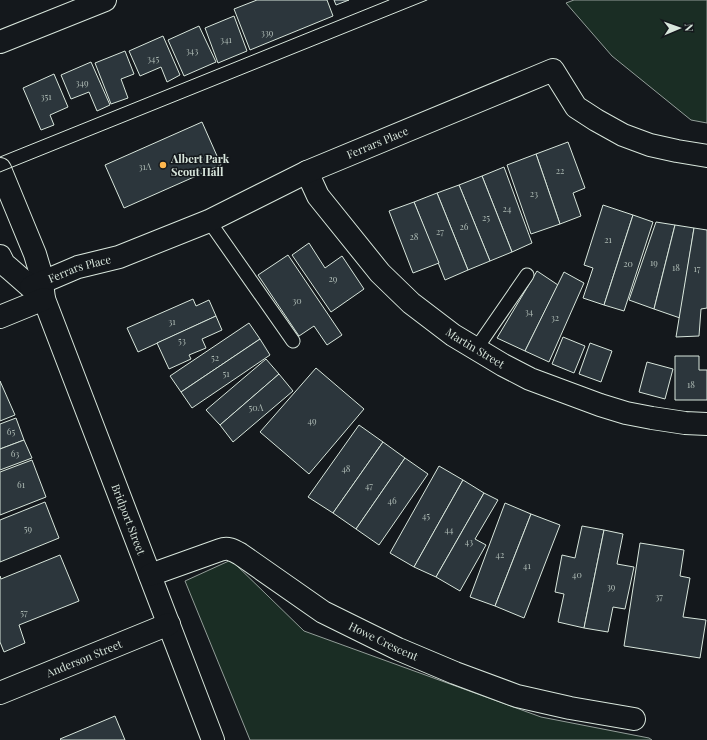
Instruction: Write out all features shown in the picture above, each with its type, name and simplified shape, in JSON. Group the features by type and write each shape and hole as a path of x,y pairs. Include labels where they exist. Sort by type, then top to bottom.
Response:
{"street":[{"path":"0,42 105,0"},
{"name":"Ferrars Place","path":"0,317 39,289 78,267 123,255 209,221 307,172 553,70 576,107 596,120 623,135 650,145 707,156"},
{"name":"Bridport Street","path":"0,169 35,254 41,274 39,289 213,740"},
{"name":"Martin Street","path":"307,172 318,196 380,273 411,302 453,335 503,365 530,379 600,405 626,413 652,418 685,423 707,424"},
{"path":"0,256 4,264 10,270 39,289"},
{"name":"Howe Crescent","path":"150,576 225,548 229,549 240,554 323,612 398,649 455,673 517,696 570,708 634,719"},
{"name":"Anderson Street","path":"0,692 169,624"}],"lane":[{"path":"209,221 292,341"},
{"path":"476,349 527,275"}],"green space":[{"path":"574,0 707,0 707,123 691,120 612,56 566,3"},
{"path":"231,560 304,631 541,717 649,738 652,740 250,740 185,581"}],"building":[{"path":"257,0 327,0 333,16 250,50 234,9"},
{"path":"334,0 349,0 336,5"},
{"path":"234,16 247,51 218,63 205,28"},
{"path":"199,26 216,62 184,76 168,40"},
{"path":"163,36 180,75 167,82 161,67 140,76 129,51"},
{"path":"125,51 134,74 121,79 128,98 111,104 95,63"},
{"path":"91,62 110,105 97,111 89,92 71,99 61,75"},
{"path":"54,74 68,107 50,115 54,125 41,130 23,88"},
{"name":"Albert Park Scout Hall","path":"202,122 221,165 124,208 105,165"},
{"path":"568,142 585,188 573,193 581,216 560,224 536,154"},
{"path":"536,154 560,224 531,234 507,165"},
{"path":"504,167 532,243 512,252 482,176"},
{"path":"482,176 512,252 490,261 459,185"},
{"path":"459,185 490,261 468,270 437,193"},
{"path":"437,193 468,270 445,280 414,202"},
{"path":"414,202 439,263 413,273 389,211"},
{"path":"603,205 633,215 604,305 583,298 593,268 584,265"},
{"path":"633,215 653,222 624,311 604,305"},
{"path":"656,222 675,225 654,309 629,300"},
{"path":"675,225 694,228 680,318 654,309"},
{"path":"694,228 707,230 707,308 701,309 699,336 676,337"},
{"path":"309,243 325,268 342,256 364,289 331,312 292,255"},
{"path":"288,255 342,335 327,345 314,326 299,336 258,275"},
{"path":"537,271 558,285 525,351 497,338"},
{"path":"564,272 584,283 549,362 525,351"},
{"path":"193,299 196,306 209,300 216,316 138,352 127,328"},
{"path":"216,316 222,330 202,339 206,348 189,355 191,359 169,369 157,343"},
{"path":"249,323 260,339 181,392 170,376"},
{"path":"563,337 585,346 574,373 552,364"},
{"path":"260,339 270,355 192,408 181,392"},
{"path":"590,343 612,351 601,382 579,374"},
{"path":"675,356 699,356 699,370 707,370 707,400 675,400"},
{"path":"266,359 279,374 220,425 206,410"},
{"path":"647,362 673,369 665,399 639,392"},
{"path":"316,368 364,409 309,474 260,432"},
{"path":"279,374 293,391 233,442 220,425"},
{"path":"0,381 15,415 0,421"},
{"path":"16,418 24,440 0,449 0,424"},
{"path":"359,425 383,442 333,513 308,497"},
{"path":"24,440 32,458 0,470 0,449"},
{"path":"383,442 405,458 356,529 333,513"},
{"path":"405,458 428,474 379,545 356,529"},
{"path":"32,460 46,497 0,515 0,472"},
{"path":"439,466 463,480 414,567 390,553"},
{"path":"463,480 484,493 436,577 414,567"},
{"path":"484,493 498,500 475,539 486,545 460,591 436,577"},
{"path":"45,502 59,538 0,562 0,520"},
{"path":"505,503 531,514 495,606 470,597"},
{"path":"531,514 560,525 524,618 495,606"},
{"path":"582,526 604,530 584,628 558,622 564,594 555,592 562,555 575,558"},
{"path":"604,530 623,534 617,564 634,567 625,609 613,607 608,632 584,628"},
{"path":"640,543 684,550 680,576 690,578 683,617 706,620 700,658 624,646"},
{"path":"60,555 79,601 19,625 25,643 4,652 0,642 0,576 1,579"},
{"path":"115,716 125,740 60,739"}],"tram line":[{"path":"0,157 389,0"},
{"path":"0,172 427,0"}],"place":[{"name":"Albert Park Scout Hall","path":"163,165"}]}
